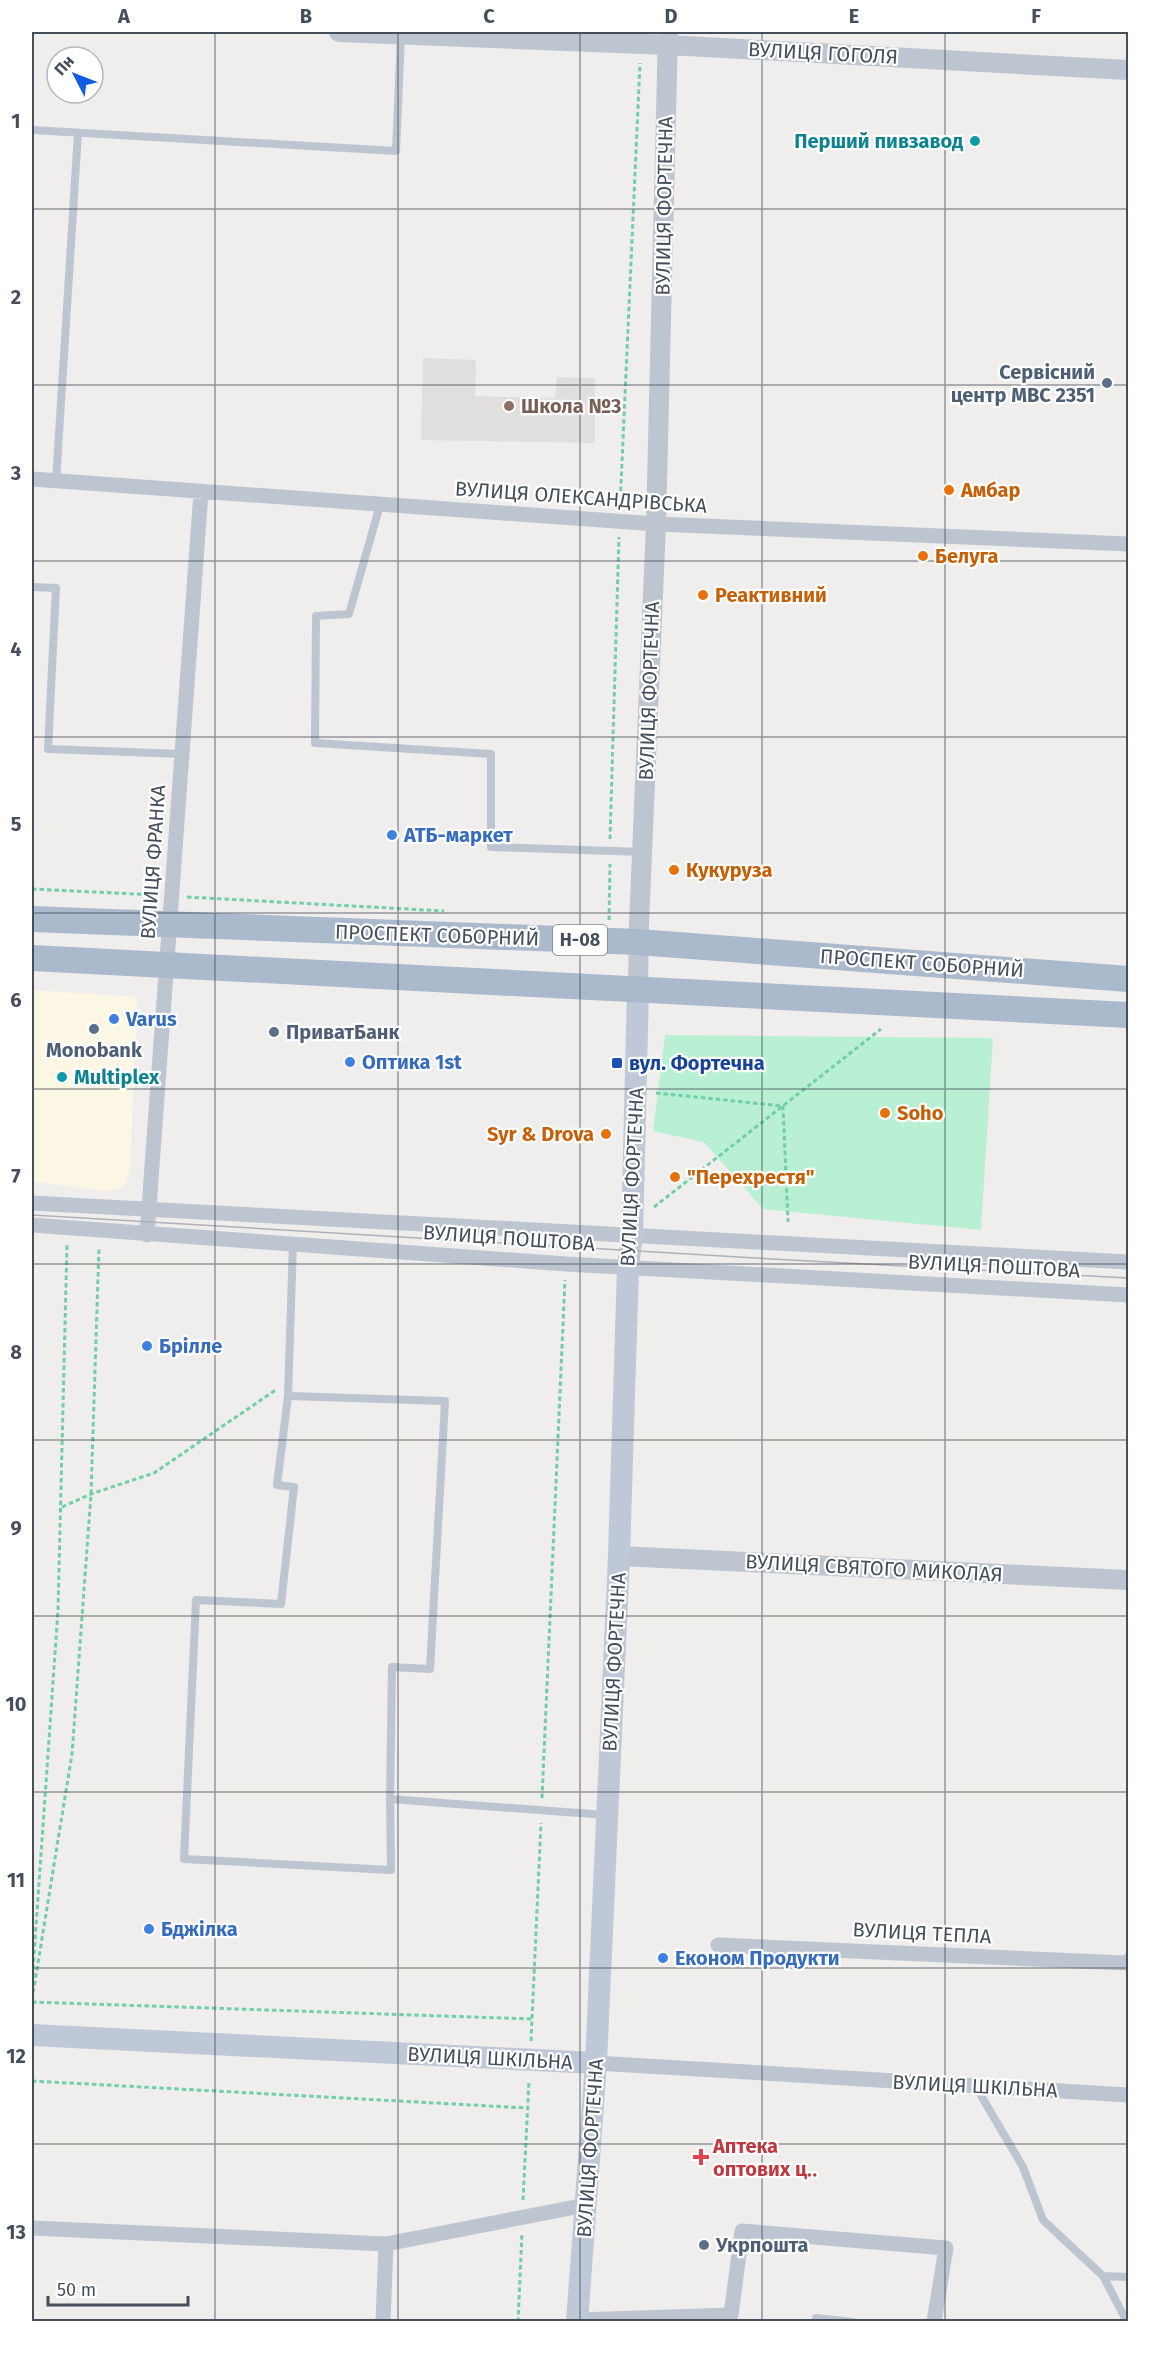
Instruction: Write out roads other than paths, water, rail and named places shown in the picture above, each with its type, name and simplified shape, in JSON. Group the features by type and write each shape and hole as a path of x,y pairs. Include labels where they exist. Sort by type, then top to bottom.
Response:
{"main road":[{"name":"ПРОСПЕКТ СОБОРНИЙ","path":"32,919 638,942 1128,979"},
{"name":"ПРОСПЕКТ СОБОРНИЙ","path":"32,958 1128,1015"},
{"name":"ВУЛИЦЯ ФОРТЕЧНА","path":"577,2321 596,2063 619,1556 627,1267 632,1235 638,988"},
{"name":"ВУЛИЦЯ ШКІЛЬНА","path":"32,2035 596,2063"}],"street":[{"name":"ВУЛИЦЯ ГОГОЛЯ","path":"339,32 641,44 668,38 1128,69"},
{"name":"ВУЛИЦЯ ФОРТЕЧНА","path":"638,988 656,524 668,38"},
{"name":"ВУЛИЦЯ ОЛЕКСАНДРІВСЬКА","path":"32,479 620,522 1128,544"},
{"name":"ВУЛИЦЯ ФРАНКА","path":"147,1235 201,492"},
{"name":"ВУЛИЦЯ ПОШТОВА","path":"32,1203 1128,1262"},
{"name":"ВУЛИЦЯ ПОШТОВА","path":"32,1225 566,1264 1128,1295"},
{"name":"ВУЛИЦЯ СВЯТОГО МИКОЛАЯ","path":"619,1556 1128,1580"},
{"name":"ВУЛИЦЯ ТЕПЛА","path":"718,1945 1127,1962"},
{"name":"ВУЛИЦЯ ШКІЛЬНА","path":"596,2063 1128,2095"},
{"path":"32,2228 386,2244 585,2205"},
{"path":"577,2321 731,2315 742,2231 946,2248 934,2322"},
{"path":"383,2322 386,2244"}],"lane":[{"path":"32,130 396,151 401,34"},
{"path":"56,481 78,133"},
{"path":"380,505 349,614 316,616 315,743 491,754 491,847 642,852"},
{"path":"32,587 56,588 48,749 182,754"},
{"path":"288,1396 445,1401 430,1669 392,1667 391,1870 184,1859 196,1600 281,1604 294,1487 277,1485 288,1396 293,1243"},
{"path":"390,1799 607,1816"},
{"path":"975,2086 1023,2167 1042,2220 1103,2276 1127,2322"},
{"path":"1103,2276 1128,2277"},
{"path":"816,2318 853,2322"}],"tram line":[{"path":"32,1215 1128,1278"}],"place":[{"name":"Перший пивзавод","path":"975,141"},
{"name":"Сервісний центр МВС 2351","path":"1107,383"},
{"name":"Школа №3","path":"509,406"},
{"name":"Амбар","path":"949,490"},
{"name":"Белуга","path":"923,556"},
{"name":"Реактивний","path":"703,595"},
{"name":"АТБ-маркет","path":"392,835"},
{"name":"Кукуруза","path":"674,870"},
{"name":"Varus","path":"114,1019"},
{"name":"Monobank","path":"94,1029"},
{"name":"ПриватБанк","path":"274,1032"},
{"name":"Оптика 1st","path":"350,1062"},
{"name":"вул. Фортечна","path":"617,1063"},
{"name":"Multiplex","path":"62,1077"},
{"name":"Soho","path":"885,1113"},
{"name":"Syr & Drova","path":"606,1134"},
{"name":"\"Перехрестя\"","path":"675,1177"},
{"name":"Брілле","path":"147,1346"},
{"name":"Бджілка","path":"149,1929"},
{"name":"Економ Продукти","path":"663,1958"},
{"name":"Аптека оптових ц‥","path":"701,2157"},
{"name":"Укрпошта","path":"704,2245"}]}
